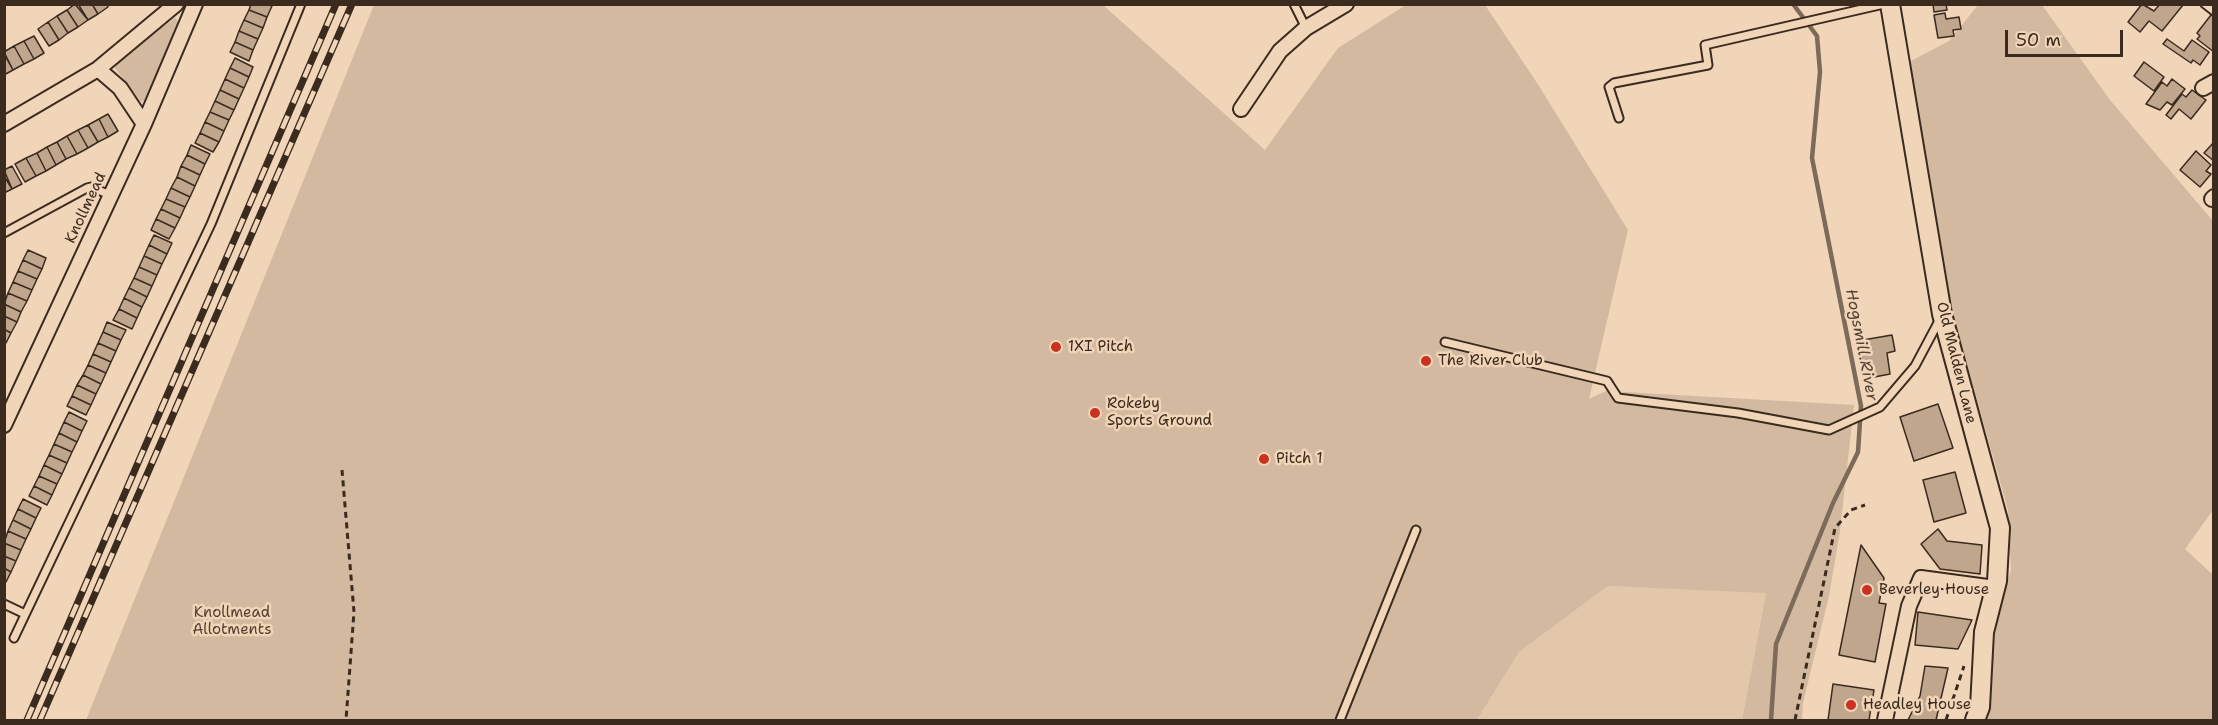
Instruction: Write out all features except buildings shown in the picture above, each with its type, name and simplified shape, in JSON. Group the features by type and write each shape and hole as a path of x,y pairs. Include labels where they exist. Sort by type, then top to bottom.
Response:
{"main road":[{"name":"Old Malden Lane","path":"1890,4 1942,314 2000,528 2000,553 1995,588 1984,632 1980,707 1976,720"}],"street":[{"path":"4,124 98,69 176,4"},
{"name":"Knollmead","path":"4,425 144,124 195,4"},
{"path":"1241,109 1280,51 1306,28 1346,4"},
{"path":"98,69 120,88 144,124"},
{"path":"1885,720 1909,606 1921,578 1995,588"}],"lane":[{"path":"14,638 211,224 301,4"},
{"path":"1294,4 1306,28"},
{"path":"1619,118 1609,87 1614,83 1708,65 1705,45 1884,4"},
{"path":"2205,4 2214,11"},
{"path":"4,233 87,188 92,187 110,195"},
{"path":"1445,342 1607,381 1618,398 1738,413 1829,430 1880,407 1915,366 1942,314"},
{"path":"1340,720 1416,530"},
{"path":"4,604 25,614"}],"path":[{"path":"342,470 354,612 346,720"},
{"path":"1795,720 1834,528 1851,510 1865,505"},
{"path":"1946,720 1959,675 1969,658"}],"shaded area":[{"path":"1608,586 1766,592 1742,720 1477,720 1519,652"}],"green space":[{"name":"Knollmead Allotments","path":"374,5 1103,5 1265,150 1338,48 1406,5 1485,5 1539,86 1628,230 1589,399 1606,391 1854,405 1840,531 1829,596 1803,703 1802,720 1742,720 1766,593 1608,586 1519,652 1477,720 86,720"},
{"path":"1978,5 2042,5 2110,100 2213,221 2213,510 2185,549 2213,575 2213,720 1981,720 1986,707 1994,619 2011,570 2008,510 1934,247 1909,62 1949,41"},
{"path":"175,18 180,24 146,100 141,102 112,64"}],"waterway":[{"name":"Hogsmill River","path":"1771,720 1776,644 1833,503 1858,452 1861,406 1812,158 1820,72 1817,36 1793,4"}],"railway":[{"path":"27,720 336,4"},
{"path":"40,720 352,4"}],"place":[{"name":"1XI Pitch","path":"1056,347"},
{"name":"The River Club","path":"1426,361"},
{"name":"Rokeby Sports Ground","path":"1095,413"},
{"name":"Pitch 1","path":"1264,459"},
{"name":"Beverley House","path":"1867,590"},
{"name":"Headley House","path":"1851,705"}]}
